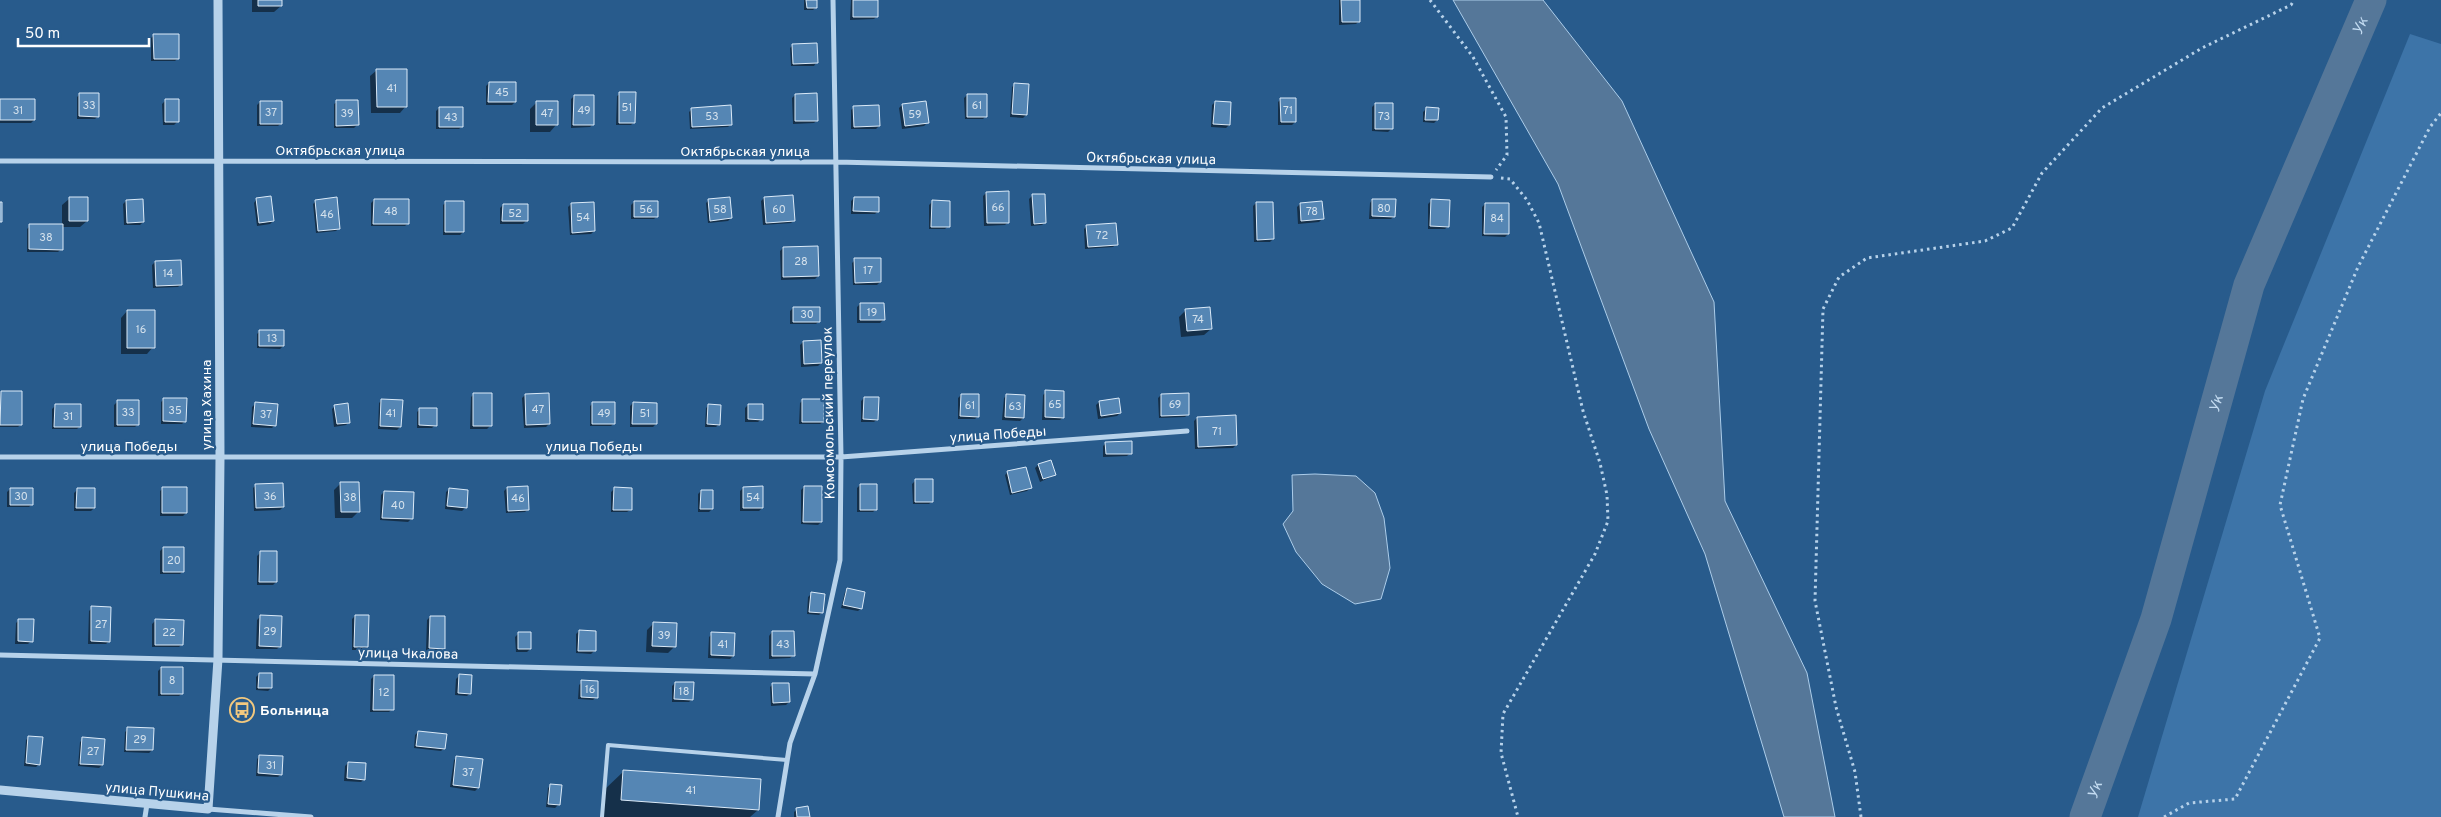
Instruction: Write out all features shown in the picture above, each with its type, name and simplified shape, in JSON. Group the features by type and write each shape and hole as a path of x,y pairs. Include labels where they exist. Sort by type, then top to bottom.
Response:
{"street":[{"name":"улица Хахина","path":"208,809 218,659 220,162 218,0"},
{"name":"Комсомольский переулок","path":"778,817 790,743 815,674 840,560 841,457 833,0"},
{"name":"Октябрьская улица","path":"0,161 836,162 1491,177"},
{"name":"улица Победы","path":"0,458 841,457 1187,431"},
{"name":"улица Чкалова","path":"0,655 815,674"},
{"name":"улица Пушкина","path":"0,790 311,817"},
{"path":"145,817 147,804"}],"lane":[{"path":"602,817 608,744 787,760"}],"path":[{"path":"1430,0 1472,58 1506,117 1507,155 1491,177"},
{"path":"1861,817 1855,772 1836,706 1815,602 1823,309 1839,278 1867,258 1985,241 2012,228 2042,173 2102,108 2202,48 2291,5 2294,0"},
{"path":"2164,817 2189,803 2235,799 2320,638 2280,505 2303,399 2358,267 2430,127 2441,113"},
{"path":"1491,177 1510,179 1527,200 1539,223 1583,411 1600,463 1607,495 1608,521 1595,554 1503,714 1501,754 1518,817"}],"shaded area":[{"path":"1453,0 1543,0 1622,101 1714,302 1725,501 1807,673 1835,817 1784,817 1705,554 1649,429 1558,184"},
{"path":"2410,34 2441,44 2441,817 2138,817 2265,391"},
{"path":"1292,475 1356,476 1375,493 1384,518 1390,568 1381,599 1355,604 1322,584 1296,552 1283,524 1293,511"}],"building":[{"path":"258,0 282,0 282,6 258,6"},
{"path":"806,0 817,0 817,8 807,8"},
{"path":"853,0 878,0 878,17 853,17"},
{"path":"1341,0 1360,0 1360,22 1342,22"},
{"path":"153,34 179,34 179,59 154,59"},
{"path":"817,43 818,63 793,64 792,44"},
{"path":"376,69 407,69 407,107 377,107"},
{"path":"489,82 516,82 516,102 488,102"},
{"path":"1014,83 1029,84 1027,115 1012,114"},
{"path":"619,92 636,92 635,123 619,123"},
{"path":"79,93 99,93 99,117 79,116"},
{"path":"817,93 818,121 795,121 795,94"},
{"path":"967,94 987,94 987,117 967,117"},
{"path":"574,95 594,95 594,125 573,125"},
{"path":"1280,98 1296,98 1296,122 1281,122"},
{"path":"0,99 35,99 35,120 0,120"},
{"path":"165,99 179,99 179,122 165,122"},
{"path":"336,100 358,100 359,125 336,126"},
{"path":"260,101 282,101 282,124 260,124"},
{"path":"536,101 558,101 558,125 536,125"},
{"path":"926,101 929,123 905,126 902,104"},
{"path":"1215,101 1231,102 1230,125 1213,124"},
{"path":"1375,103 1393,103 1393,129 1375,129"},
{"path":"731,105 732,125 692,127 691,108"},
{"path":"879,105 880,126 854,127 853,106"},
{"path":"439,107 463,107 463,127 439,127"},
{"path":"1426,107 1439,108 1438,120 1425,120"},
{"path":"1009,191 1009,223 987,223 986,192"},
{"path":"1032,194 1045,194 1046,223 1034,224"},
{"path":"793,195 795,221 766,223 764,197"},
{"path":"271,196 274,221 259,223 256,198"},
{"path":"69,197 88,197 88,221 69,221"},
{"path":"337,197 340,229 318,231 315,200"},
{"path":"730,197 732,218 710,221 708,199"},
{"path":"854,197 879,197 879,212 853,211"},
{"path":"143,199 144,222 127,223 126,200"},
{"path":"374,199 409,199 409,224 373,224"},
{"path":"1372,199 1396,199 1395,217 1372,216"},
{"path":"1431,199 1450,200 1449,227 1430,226"},
{"path":"932,200 950,201 950,227 931,227"},
{"path":"445,201 464,201 464,232 445,232"},
{"path":"634,201 658,201 658,217 634,217"},
{"path":"1322,201 1324,219 1301,221 1300,203"},
{"path":"0,202 2,202 2,222 0,222"},
{"path":"594,202 595,231 572,233 571,203"},
{"path":"1256,202 1273,202 1274,239 1257,240"},
{"path":"1485,203 1509,203 1509,234 1484,234"},
{"path":"503,204 528,204 528,221 502,221"},
{"path":"1116,223 1118,245 1088,247 1086,225"},
{"path":"29,224 63,224 63,250 29,249"},
{"path":"818,246 819,276 783,277 783,247"},
{"path":"854,258 881,258 881,282 855,283"},
{"path":"181,260 182,285 156,286 155,261"},
{"path":"860,303 884,303 885,320 860,320"},
{"path":"793,307 820,307 820,322 793,322"},
{"path":"1210,307 1212,329 1187,331 1185,309"},
{"path":"127,310 155,310 155,348 127,348"},
{"path":"259,330 284,330 284,346 259,346"},
{"path":"821,340 822,363 804,364 803,341"},
{"path":"1045,390 1064,391 1064,418 1045,417"},
{"path":"1,391 22,391 22,425 0,425"},
{"path":"473,393 492,393 492,426 473,426"},
{"path":"549,393 550,424 526,425 525,394"},
{"path":"1189,393 1189,415 1161,416 1161,394"},
{"path":"961,394 979,394 979,417 960,416"},
{"path":"1006,394 1025,395 1024,418 1005,417"},
{"path":"864,397 879,397 878,420 863,419"},
{"path":"163,398 187,398 186,422 163,421"},
{"path":"1119,398 1121,413 1101,416 1099,401"},
{"path":"381,399 403,400 401,427 380,426"},
{"path":"802,399 824,399 824,422 802,422"},
{"path":"117,400 139,400 139,425 117,425"},
{"path":"255,402 278,404 276,426 253,424"},
{"path":"592,402 615,402 615,424 592,424"},
{"path":"633,402 657,403 657,424 632,424"},
{"path":"348,403 350,423 337,424 334,405"},
{"path":"55,404 81,404 81,427 54,427"},
{"path":"708,404 721,405 720,425 707,424"},
{"path":"748,404 763,404 763,420 748,419"},
{"path":"419,408 437,408 437,426 419,425"},
{"path":"1236,415 1237,445 1198,447 1197,417"},
{"path":"1132,441 1132,454 1106,454 1105,442"},
{"path":"1051,460 1056,475 1043,479 1038,464"},
{"path":"1026,467 1032,488 1012,493 1007,471"},
{"path":"915,479 933,479 933,502 915,502"},
{"path":"340,482 359,482 360,512 341,512"},
{"path":"283,483 284,507 256,508 255,484"},
{"path":"860,484 877,484 877,510 860,510"},
{"path":"528,486 529,510 508,511 507,487"},
{"path":"763,486 763,508 743,508 743,487"},
{"path":"804,486 822,486 822,522 803,522"},
{"path":"162,487 187,487 187,513 162,513"},
{"path":"614,487 632,488 632,510 613,510"},
{"path":"10,488 33,488 33,505 10,505"},
{"path":"77,488 95,488 95,508 76,508"},
{"path":"449,488 468,490 467,508 447,506"},
{"path":"701,490 713,490 713,509 700,509"},
{"path":"384,491 414,492 413,519 382,518"},
{"path":"163,547 184,547 184,572 163,572"},
{"path":"260,551 277,551 277,582 259,582"},
{"path":"847,588 865,592 862,609 843,605"},
{"path":"811,592 825,594 823,613 809,612"},
{"path":"91,606 111,607 110,642 91,641"},
{"path":"260,615 282,616 281,647 259,646"},
{"path":"355,615 369,615 368,647 354,647"},
{"path":"430,616 445,616 445,649 429,648"},
{"path":"18,619 34,619 33,642 18,641"},
{"path":"155,619 184,620 183,645 155,645"},
{"path":"653,622 677,623 676,647 652,646"},
{"path":"579,630 596,631 596,651 578,651"},
{"path":"772,631 794,631 795,656 772,656"},
{"path":"518,632 531,632 531,649 518,649"},
{"path":"711,632 735,633 734,656 711,655"},
{"path":"161,667 183,667 183,694 161,694"},
{"path":"259,673 272,673 272,688 258,688"},
{"path":"459,674 472,675 471,694 458,693"},
{"path":"374,675 394,675 394,710 373,710"},
{"path":"581,680 598,681 598,698 581,697"},
{"path":"675,682 694,682 693,700 674,699"},
{"path":"772,683 789,683 790,702 773,703"},
{"path":"127,727 154,728 153,750 126,750"},
{"path":"418,731 447,734 445,749 416,746"},
{"path":"28,736 43,737 40,765 26,763"},
{"path":"82,737 105,739 103,765 80,764"},
{"path":"259,755 283,756 282,775 258,773"},
{"path":"456,756 483,759 479,788 453,785"},
{"path":"348,762 366,763 365,780 347,778"},
{"path":"623,770 761,779 759,810 621,800"},
{"path":"550,784 562,785 560,805 548,804"},
{"path":"808,806 810,817 797,817 796,808"}],"waterway":[{"name":"Ук","path":"2085,817 2156,619 2249,285 2371,0"}],"place":[{"name":"Больница","path":"242,710"}]}
